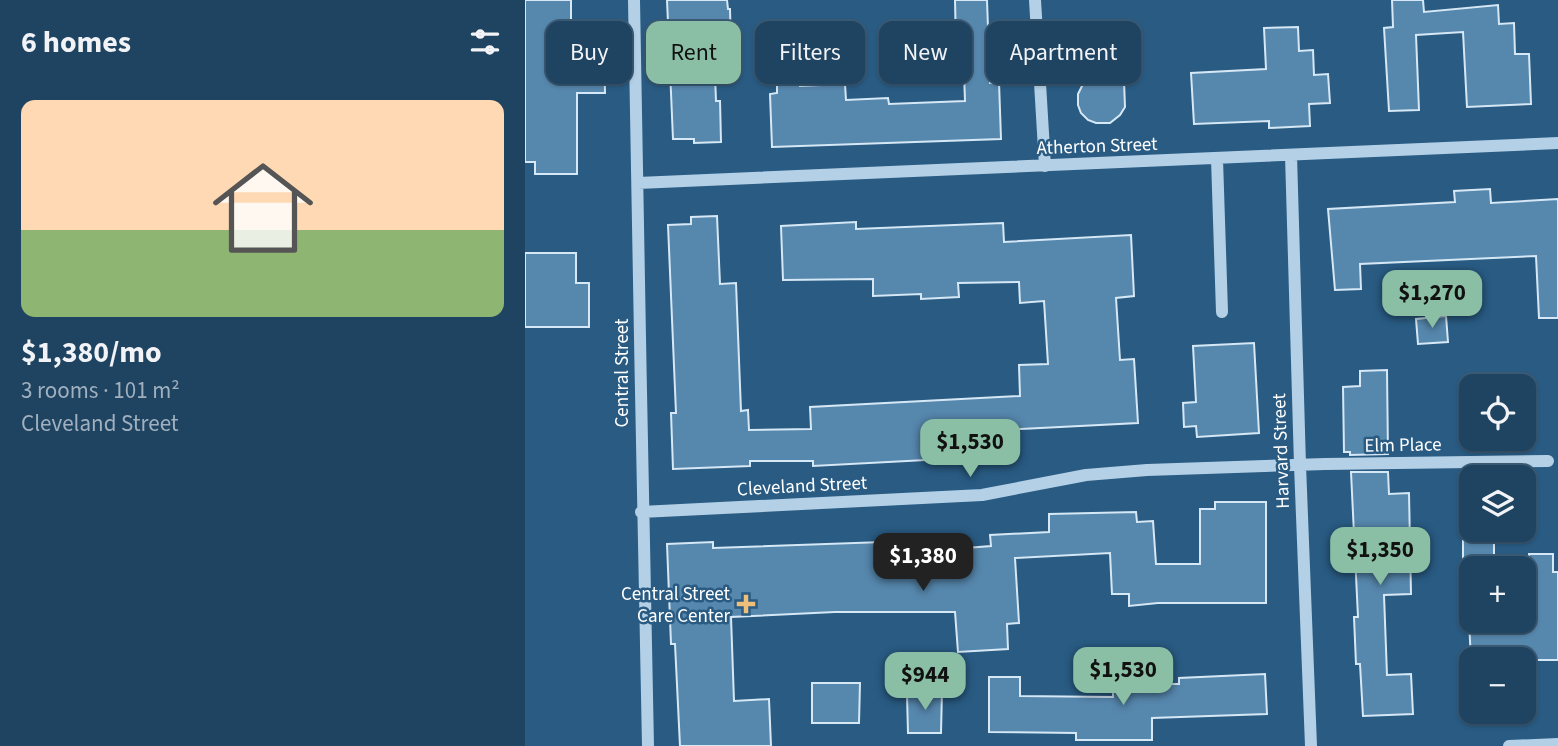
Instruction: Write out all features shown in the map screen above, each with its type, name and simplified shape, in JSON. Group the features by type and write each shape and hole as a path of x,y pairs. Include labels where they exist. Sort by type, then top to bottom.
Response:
{"street":[{"name":"Central Street","path":"634,0 641,512 648,746"},
{"path":"1035,0 1045,166"},
{"name":"Atherton Street","path":"638,183 1558,144"},
{"name":"Harvard Street","path":"1291,155 1311,746"},
{"path":"1217,159 1221,312"},
{"name":"Elm Place","path":"1300,465 1548,461"},
{"name":"Cleveland Street","path":"641,512 982,495 1086,475 1147,470 1300,465"},
{"path":"1509,746 1558,744"}],"building":[{"path":"525,0 571,0 571,21 546,21 546,84 605,84 605,93 577,93 577,174 535,174 535,162 525,162"},
{"path":"667,0 727,0 730,9 730,21 668,21"},
{"path":"955,0 987,0 986,84 999,84 1001,139 772,147 770,94 777,93 777,84 845,84 846,100 888,98 889,104 965,101 964,84 972,84 972,21 955,21"},
{"path":"1392,0 1423,0 1424,12 1498,5 1499,24 1514,23 1515,54 1529,54 1531,104 1467,107 1463,32 1416,35 1419,110 1389,111 1384,28 1393,27"},
{"path":"1298,27 1299,51 1313,50 1314,75 1328,74 1330,103 1309,104 1310,126 1269,128 1269,121 1194,124 1191,73 1266,69 1264,28"},
{"path":"671,84 715,84 716,101 720,101 721,142 694,143 694,139 673,139"},
{"path":"1083,84 1124,84 1125,107 1110,123 1096,123 1081,113 1078,94"},
{"path":"1490,189 1491,203 1558,199 1558,318 1539,318 1536,256 1360,264 1361,289 1335,290 1328,209 1455,202 1454,191"},
{"path":"717,216 720,284 736,283 741,411 748,410 749,430 811,429 810,407 1020,396 1019,365 1048,364 1044,301 1020,303 1019,282 958,283 959,297 921,299 921,294 873,296 873,279 783,280 781,226 856,222 856,229 1003,223 1004,242 1131,235 1134,296 1116,298 1120,360 1134,359 1138,423 1000,430 1001,456 813,466 813,461 750,461 750,466 673,469 671,413 676,413 668,225 691,224 691,217"},
{"path":"525,253 576,253 576,283 589,283 589,327 525,327"},
{"path":"1446,316 1448,342 1418,344 1416,319"},
{"path":"1254,343 1259,433 1197,437 1196,426 1184,427 1183,403 1196,402 1193,346"},
{"path":"1387,370 1388,454 1350,455 1350,452 1344,452 1343,387 1360,386 1360,371"},
{"path":"1351,472 1388,472 1389,494 1409,493 1411,594 1384,595 1387,675 1411,674 1413,714 1363,716 1360,664 1356,664 1354,617 1358,617"},
{"path":"1215,502 1266,502 1266,603 1158,603 1129,606 1129,594 1112,594 1110,553 1015,558 1019,623 1007,624 1008,649 958,652 955,612 835,612 731,617 734,701 769,699 771,746 680,746 675,644 671,644 667,544 713,542 713,548 940,540 940,550 991,546 990,535 1049,532 1049,514 1136,512 1137,522 1153,521 1156,564 1200,564 1200,509 1215,509"},
{"path":"1463,542 1494,542 1494,556 1463,556"},
{"path":"1553,554 1553,572 1558,572 1558,660 1536,660 1536,647 1470,647 1470,633 1536,633 1536,556 1529,556"},
{"path":"1265,674 1267,714 1152,718 1152,740 1076,740 1076,733 989,732 989,677 1020,677 1020,696 1113,697 1113,684 1179,684 1179,678"},
{"path":"812,683 860,683 859,723 812,723"},
{"path":"914,690 942,690 941,733 908,733 907,695 914,695"}],"place":[{"name":"Central Street Care Center","path":"746,604"}]}
